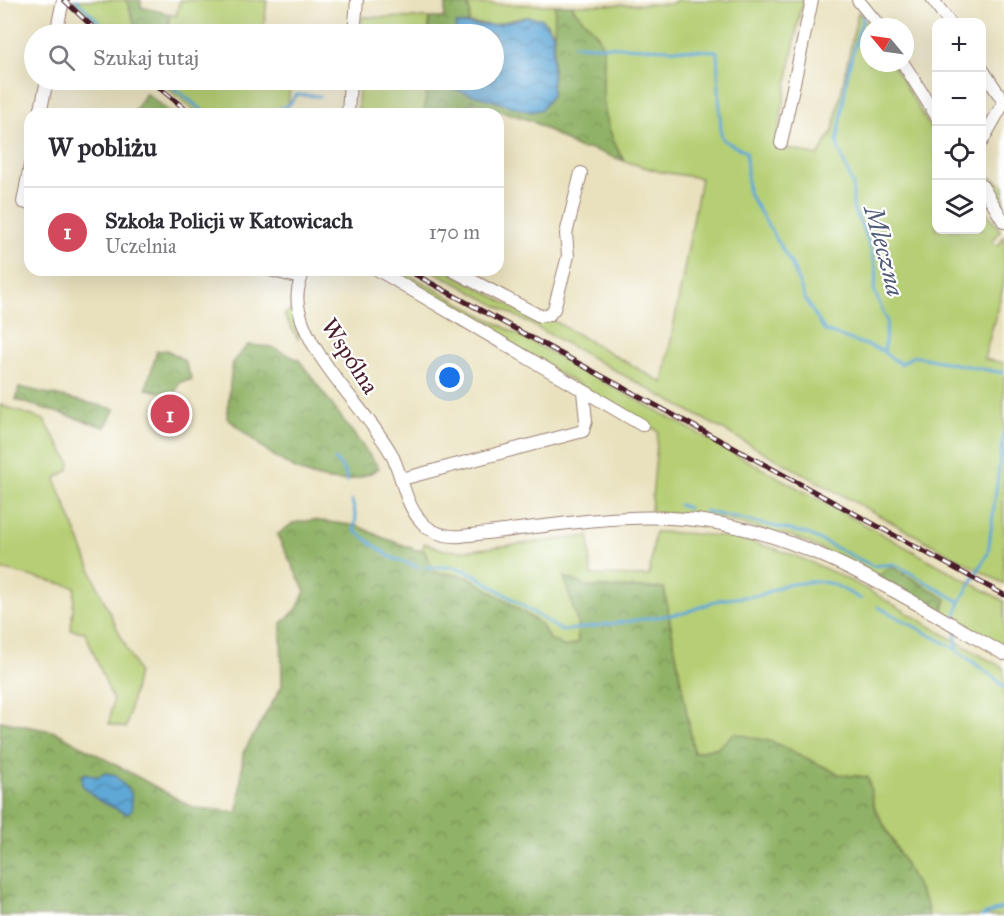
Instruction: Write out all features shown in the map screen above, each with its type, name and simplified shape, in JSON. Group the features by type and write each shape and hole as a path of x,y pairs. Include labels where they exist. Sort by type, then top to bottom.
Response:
{"street":[{"path":"58,24 63,0"},
{"path":"355,24 357,0"},
{"path":"781,143 812,0"},
{"path":"858,0 873,18"},
{"path":"933,0 946,18"},
{"path":"909,72 932,109"},
{"path":"983,72 1004,102 986,133"},
{"path":"41,108 45,90"},
{"path":"348,108 349,90"},
{"path":"464,276 540,316 549,315 554,309 568,256 566,234 581,173"},
{"path":"986,194 1004,222"},
{"name":"Wspólna","path":"302,276 297,297 299,311 309,335 387,446 402,479 411,508 426,526 438,533 455,536 632,518 678,518 718,523 765,533 815,551 1004,654"},
{"path":"388,276 642,425"},
{"path":"402,479 583,431 586,421 583,391"}],"green space":[{"path":"73,0 126,0 135,24 96,24 73,3"},
{"path":"126,0 141,0 141,7 170,14 168,24 135,24"},
{"path":"180,0 267,0 264,24 168,24 170,14 176,16"},
{"path":"676,0 807,0 800,11 776,145 818,156 833,131 858,12 863,18 860,18 860,72 897,72 932,130 932,234 986,234 986,211 1000,230 992,243 998,246 1004,236 1004,284 984,359 1004,363 1004,584 443,276 457,276 532,318 554,321 663,383 701,178 661,172 624,161 607,121 603,88 602,45 597,35 572,5 671,4"},
{"path":"446,4 467,4 470,12 469,23 429,24 429,18 444,18"},
{"path":"467,4 555,5 557,18 553,33 547,23 518,18 497,24 469,23 470,12"},
{"path":"555,5 572,5 598,35 602,45 603,88 607,121 624,161 592,149 580,149 532,121 504,112 504,108 492,108 473,102 471,108 425,108 427,90 552,95"},
{"path":"362,17 429,18 429,24 362,24"},
{"path":"169,90 290,90 288,108 192,108"},
{"path":"359,90 427,90 425,108 358,108"},
{"path":"146,93 165,108 137,108"},
{"path":"986,175 1004,186 1004,207 986,183"},
{"path":"392,276 411,276 1004,601 1004,647 846,560 794,537 719,519 651,512 658,431"},
{"path":"293,309 299,328 298,339 284,315"},
{"path":"248,345 272,347 299,360 379,468 358,478 338,481 317,478 279,459 227,418 232,363"},
{"path":"167,350 184,360 192,380 180,382 174,395 146,389 157,351"},
{"path":"19,387 115,409 105,427 16,400"},
{"path":"0,405 44,420 70,463 69,470 57,477 56,481 98,588 138,672 126,728 109,724 113,700 85,632 71,630 75,587 0,569"},
{"path":"313,520 358,526 417,550 423,549 435,572 469,577 541,624 549,639 565,647 578,643 577,621 564,577 589,587 664,588 694,753 719,747 734,733 773,742 841,775 868,777 874,807 926,903 929,916 0,916 0,721 56,732 194,808 238,812 243,753 282,686 281,624 297,609 305,591 277,535 293,523"},
{"path":"655,532 688,533 742,540 777,549 811,562 877,595 1004,668 1004,916 929,916 926,903 874,806 868,777 841,775 773,742 719,747 694,753 664,588 589,587 565,577 577,622 578,643 565,647 549,639 541,624 469,577 435,572 423,549 424,543 444,550 462,551 589,536 591,575 649,576"},
{"path":"891,566 946,599 942,613 878,577"}],"water":[{"path":"526,17 541,18 553,33 552,95 542,109 531,112 456,90 504,90 504,24 497,24"},
{"path":"86,773 96,777 106,773 115,775 131,793 132,810 127,814 98,800 82,785 82,776"}],"waterway":[{"path":"76,0 101,24"},
{"name":"Mleczna","path":"864,13 848,71 837,144 853,186 853,208 865,232 877,272 874,290 887,321 884,353 901,364 913,356 1004,373"},
{"path":"574,45 717,51 723,140 746,152 748,192 792,265 805,299 825,331 884,351"},
{"path":"177,90 199,108"},
{"path":"282,108 289,105 296,95 320,96"},
{"name":"Mleczna","path":"954,622 960,602 988,553 1004,430"},
{"path":"335,459 345,472 347,482"},
{"path":"352,501 356,518 354,530 390,557 418,567"},
{"path":"679,505 688,508"},
{"path":"704,511 808,534 873,566 895,564 960,602"},
{"path":"425,567 454,567 472,573 562,631 684,613 719,600 761,595 784,585 817,581 833,584 861,599"},
{"path":"878,607 958,650"},
{"name":"Mleczna","path":"955,631 958,651 996,679 1004,688"},
{"path":"982,916 1004,907"}],"railway":[{"path":"64,0 89,24"},
{"path":"162,90 184,108"},
{"path":"418,276 1004,595"}],"place":[{"name":"Szkoła Policji w Katowicach","path":"170,414"}]}
